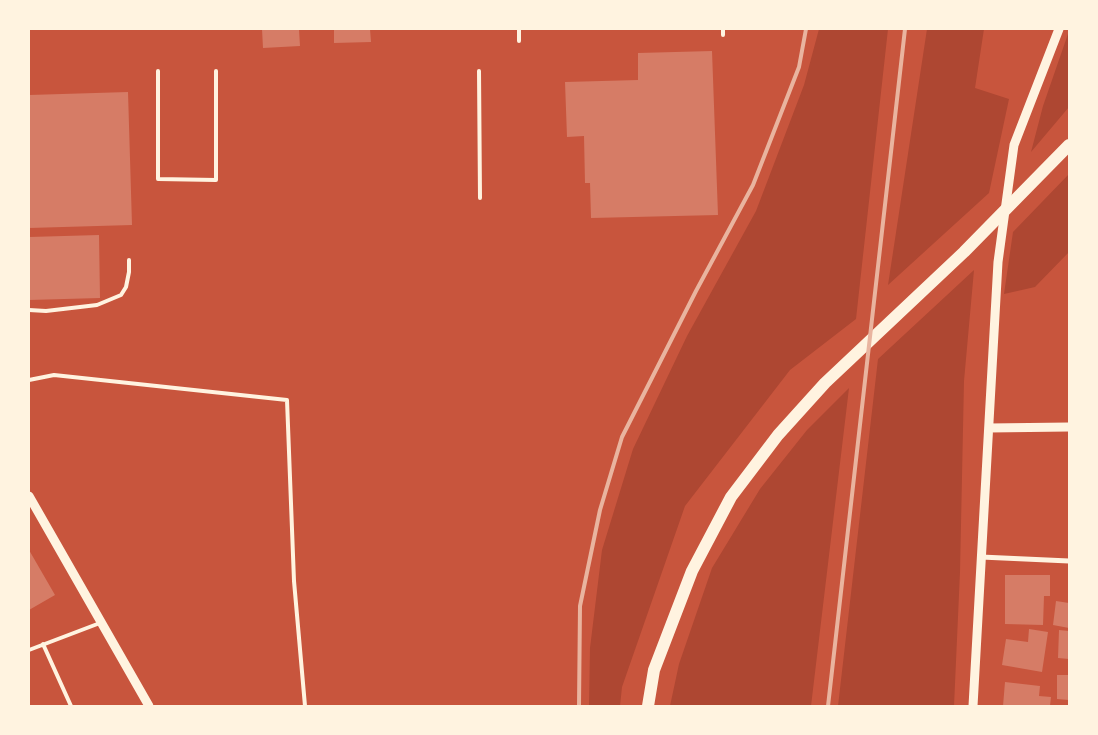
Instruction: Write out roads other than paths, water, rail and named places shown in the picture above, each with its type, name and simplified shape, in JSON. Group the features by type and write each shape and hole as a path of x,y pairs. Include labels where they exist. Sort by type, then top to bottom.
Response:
{"main road":[{"path":"648,706 654,670 692,571 731,497 778,435 825,383 964,252 1069,145"}],"street":[{"path":"973,706 998,262 1014,145 1058,29"},
{"path":"989,428 1069,428"},
{"path":"29,496 149,706"},
{"path":"981,557 1069,561"}],"lane":[{"path":"518,29 519,41"},
{"path":"723,29 723,36"},
{"path":"158,71 158,179 216,180 216,70"},
{"path":"480,71 480,198"},
{"path":"29,310 46,311 97,304 121,295 126,287 129,260"},
{"path":"29,380 54,376 287,400 294,581 306,706"},
{"path":"29,650 100,623"},
{"path":"43,644 71,706"}],"railway":[{"path":"579,706 580,606 600,510 622,437 696,291 753,185 799,67 806,29"},
{"path":"828,706 905,29"}]}
